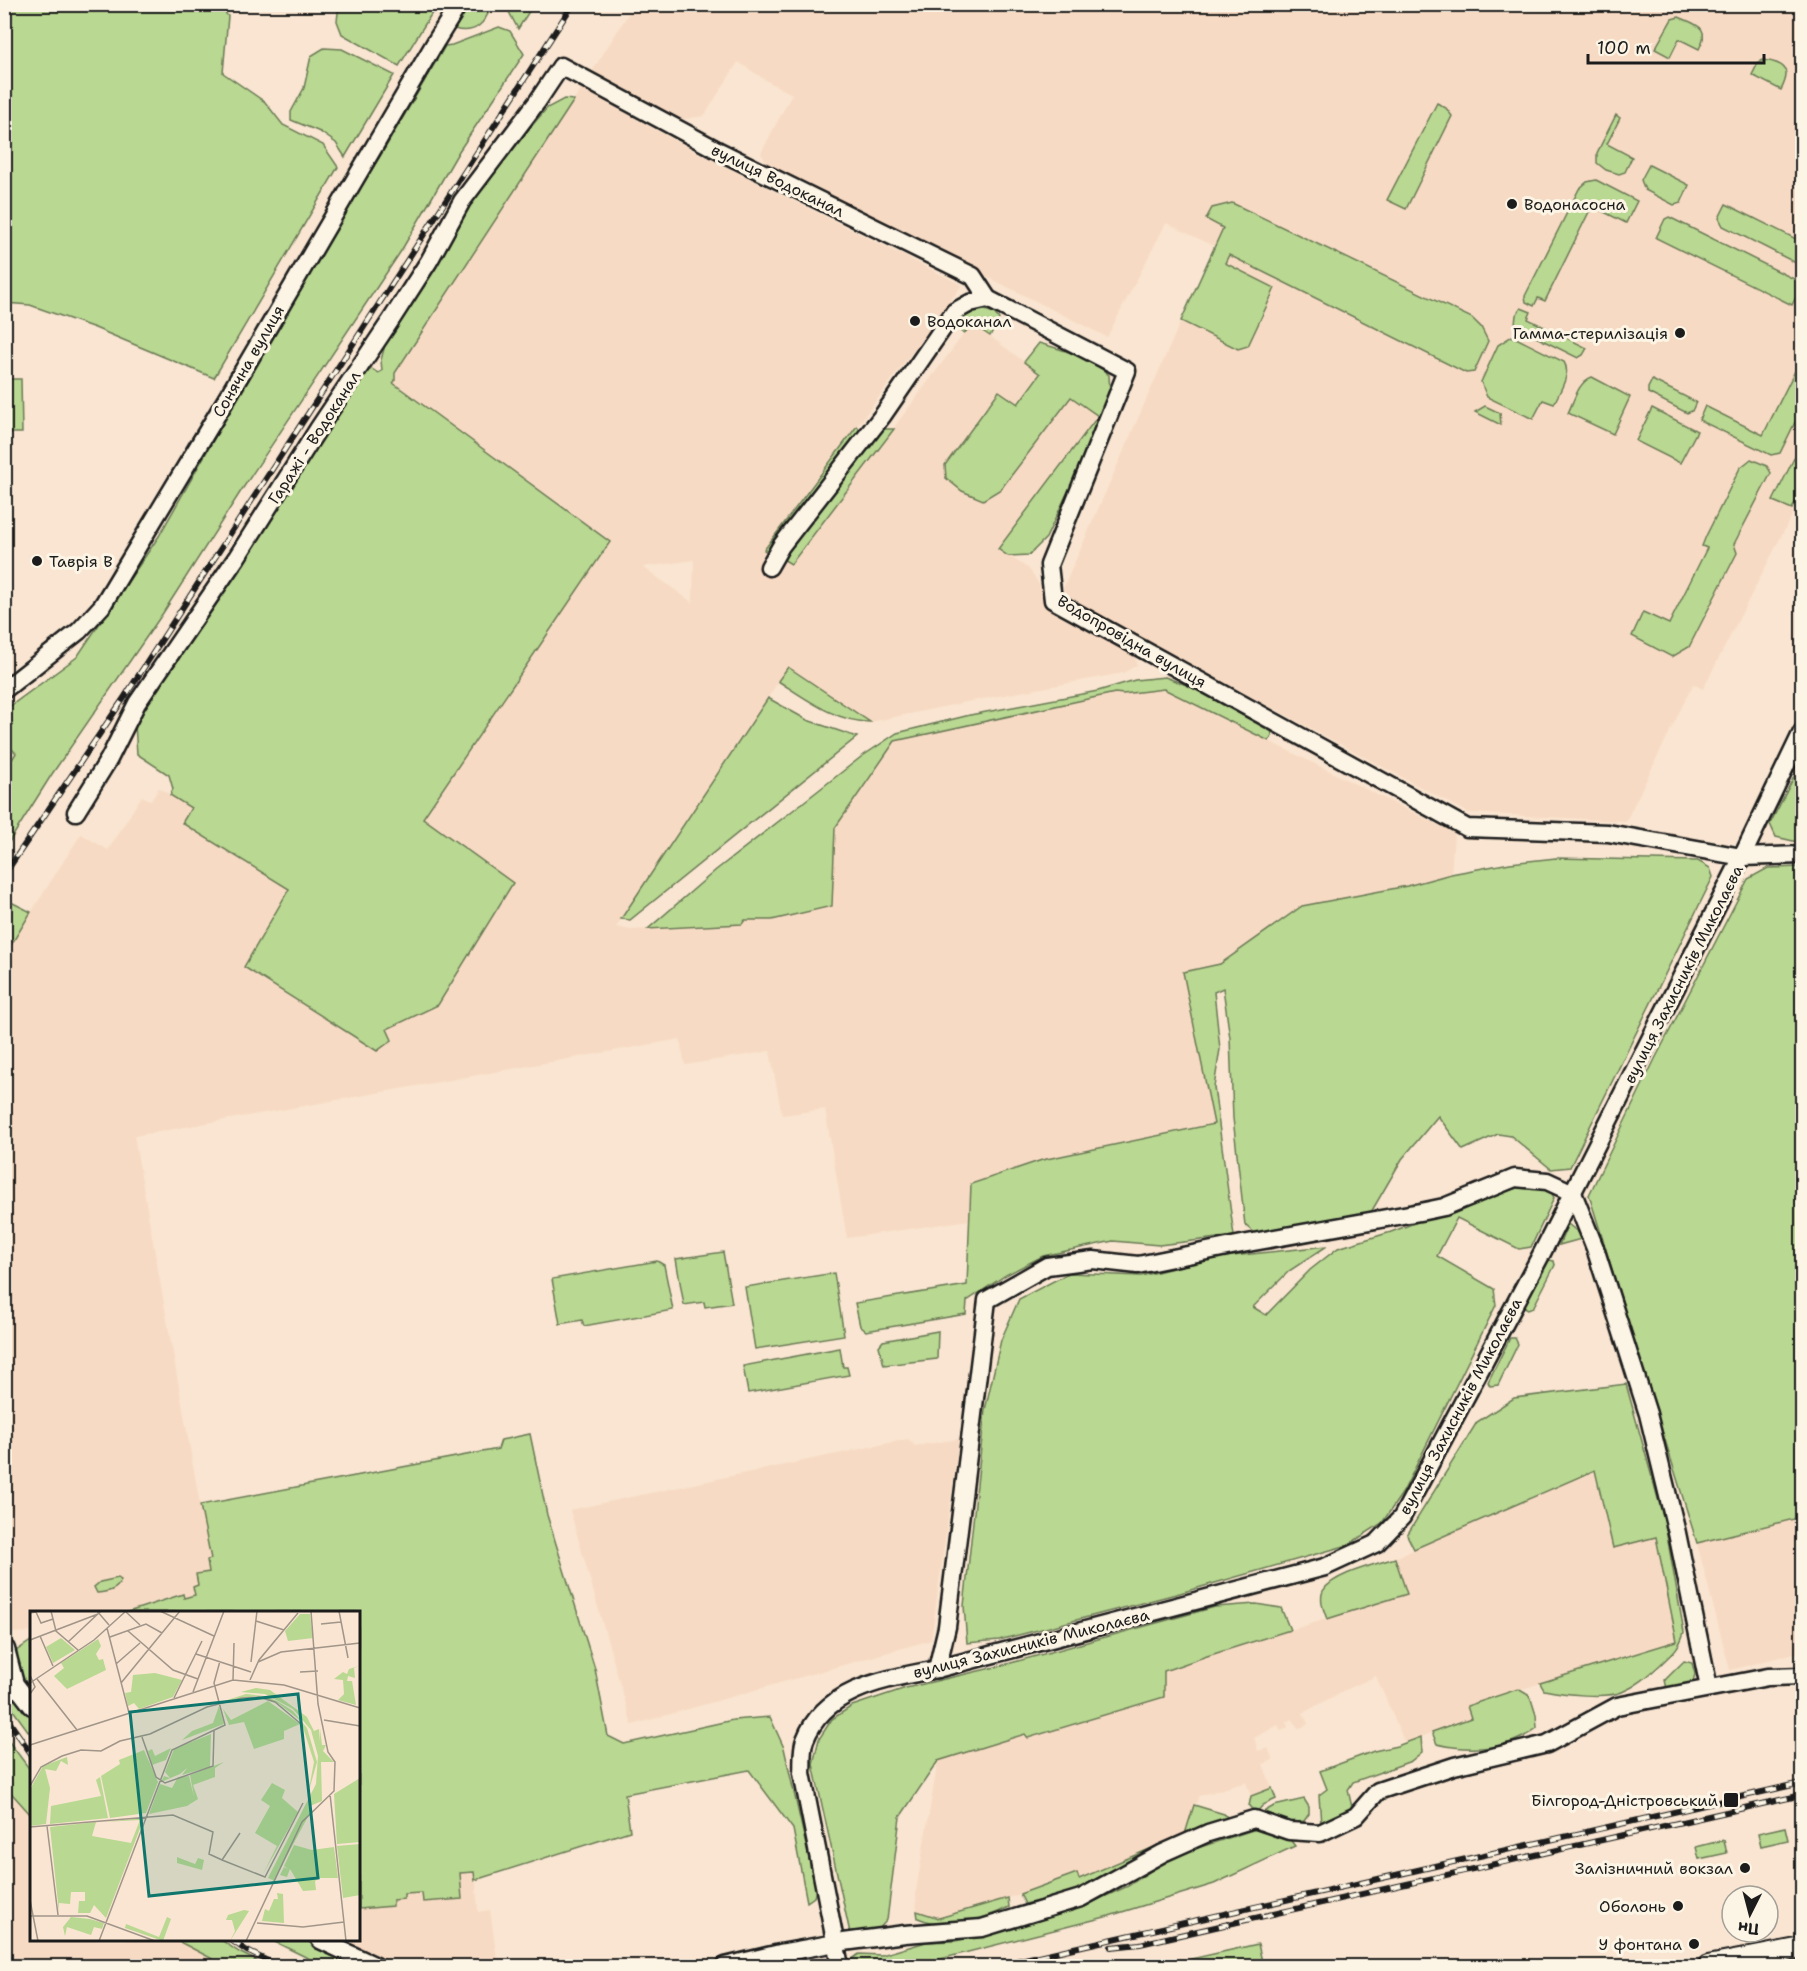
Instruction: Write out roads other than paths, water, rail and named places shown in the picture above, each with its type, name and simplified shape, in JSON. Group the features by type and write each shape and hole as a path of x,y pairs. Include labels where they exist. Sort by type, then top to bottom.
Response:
{"main road":[{"path":"1708,1966 1803,1948"}],"street":[{"name":"Сонячна вулиця","path":"4,690 80,631 102,606 459,4"},
{"name":"вулиця Водоканал","path":"561,66 721,152 973,276 988,300"},
{"name":"Гаражі - Водоканал","path":"76,812 109,759 137,703 237,557 429,261 462,201 537,102 561,66"},
{"path":"769,567 781,546 883,415 954,312 970,303 988,300"},
{"name":"Водопровідна вулиця","path":"988,300 1127,371 1049,565 1053,600 1467,828 1608,833 1742,857"},
{"name":"вулиця Захисників Миколаєва","path":"840,1966 802,1773 804,1743 814,1722 833,1702 874,1682 938,1669 1325,1566 1377,1544 1402,1517 1573,1193 1803,732"},
{"path":"1742,857 1803,855"},
{"path":"938,1669 947,1627 987,1300 1047,1266 1093,1260 1138,1265 1420,1212 1444,1207 1515,1178 1547,1181 1573,1193 1595,1248 1648,1414 1677,1533 1709,1688"},
{"path":"6,1649 15,1684 30,1703"},
{"path":"725,1966 836,1943 905,1934 982,1928 1081,1898 1163,1853 1208,1833 1254,1819 1290,1831 1320,1833 1356,1815 1378,1791 1454,1766 1547,1743 1617,1706 1768,1677 1803,1676"},
{"path":"322,1941 376,1966"}],"railway":[{"path":"4,875 124,698 573,4"},
{"path":"4,1714 30,1752"},
{"path":"994,1966 1802,1783"},
{"path":"1111,1947 1140,1944 1802,1795"},
{"path":"232,1941 278,1966"}],"place":[{"name":"Водонасосна","path":"1512,204"},
{"name":"Водоканал","path":"915,321"},
{"name":"Гамма-стерилізація","path":"1680,333"},
{"name":"Таврія В","path":"37,561"},
{"name":"Білгород-Дністровський","path":"1731,1800"},
{"name":"Залізничний вокзал","path":"1745,1868"},
{"name":"Оболонь","path":"1678,1906"},
{"name":"У фонтана","path":"1694,1944"}]}
